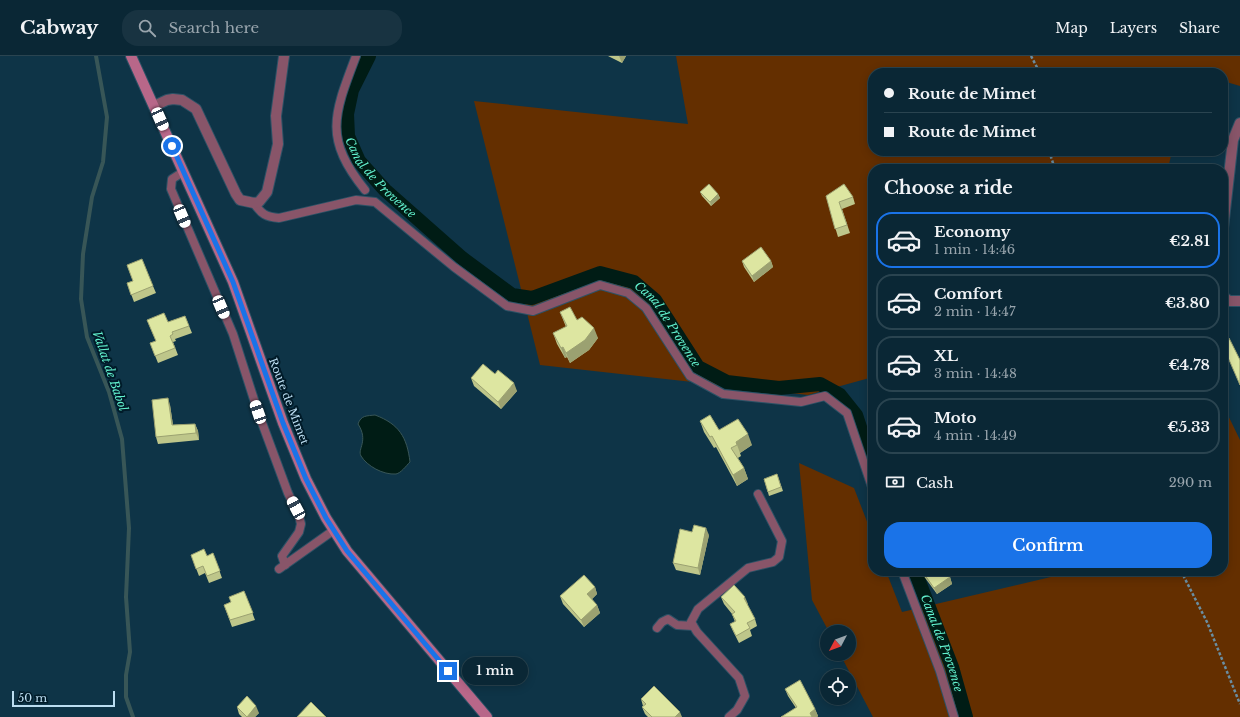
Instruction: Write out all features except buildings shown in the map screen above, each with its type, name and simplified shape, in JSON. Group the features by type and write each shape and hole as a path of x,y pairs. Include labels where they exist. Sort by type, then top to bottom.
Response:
{"main road":[{"name":"Route de Mimet","path":"131,56 233,282 283,423 306,479 347,551 487,717"}],"street":[{"path":"154,106 173,99 182,100 196,109 236,194 240,200 254,203 262,198 267,192 278,144 276,116 284,56"},
{"path":"1228,184 1233,140 1240,123"},
{"path":"1228,300 1240,301"}],"lane":[{"path":"356,56 337,110 335,132 339,150 348,169 365,190"},
{"path":"183,172 172,179 171,190 233,334 264,427 288,493 299,516 301,524 299,532 284,551 282,556 282,567 334,530"},
{"path":"254,203 260,212 269,218 279,218 356,200 375,202 454,267 507,306 533,311 600,285 628,293 646,308 690,376 723,394 801,402 825,396 847,414 868,466"},
{"path":"729,717 737,710 745,696 739,678 691,622 698,609 748,568 773,562 779,557 782,541 758,494"},
{"path":"904,576 940,671 954,717"},
{"path":"657,628 662,622 668,620 677,625 693,626"}],"path":[{"path":"1031,56 1037,68"},
{"path":"1184,576 1207,622 1240,704"}],"shaded area":[{"path":"676,56 1240,56 1240,86 1228,82 1228,68 868,68 868,156 1171,156 1169,164 868,164 868,378 808,395 540,365 474,101 688,124"},
{"path":"375,415 396,427 407,445 410,462 402,471 396,474 386,473 376,469 367,463 361,456 360,450 363,435 358,424 359,421 363,417"},
{"path":"1228,415 1240,440 1240,717 873,717 856,685 856,669 848,669 844,661 856,661 856,625 825,625 812,600 799,463 854,488 868,524 868,576 888,576 902,612 1055,576 1228,576"}],"waterway":[{"name":"Vallat de Babol","path":"96,56 107,117 103,162 92,197 83,254 81,299 87,337 109,392 122,439 129,528 126,597 130,652 126,675 126,697 133,717"},
{"name":"Canal de Provence","path":"369,56 352,90 347,114 348,136 359,161 385,190 462,258 512,295 532,298 600,273 634,282 655,300 698,367 727,382 779,388 820,384 840,395 856,415 868,452"},
{"name":"Canal de Provence","path":"917,576 952,667 966,717"}],"route":[{"path":"172,146 233,282 283,423 306,479 326,518 347,551 448,671"}]}
